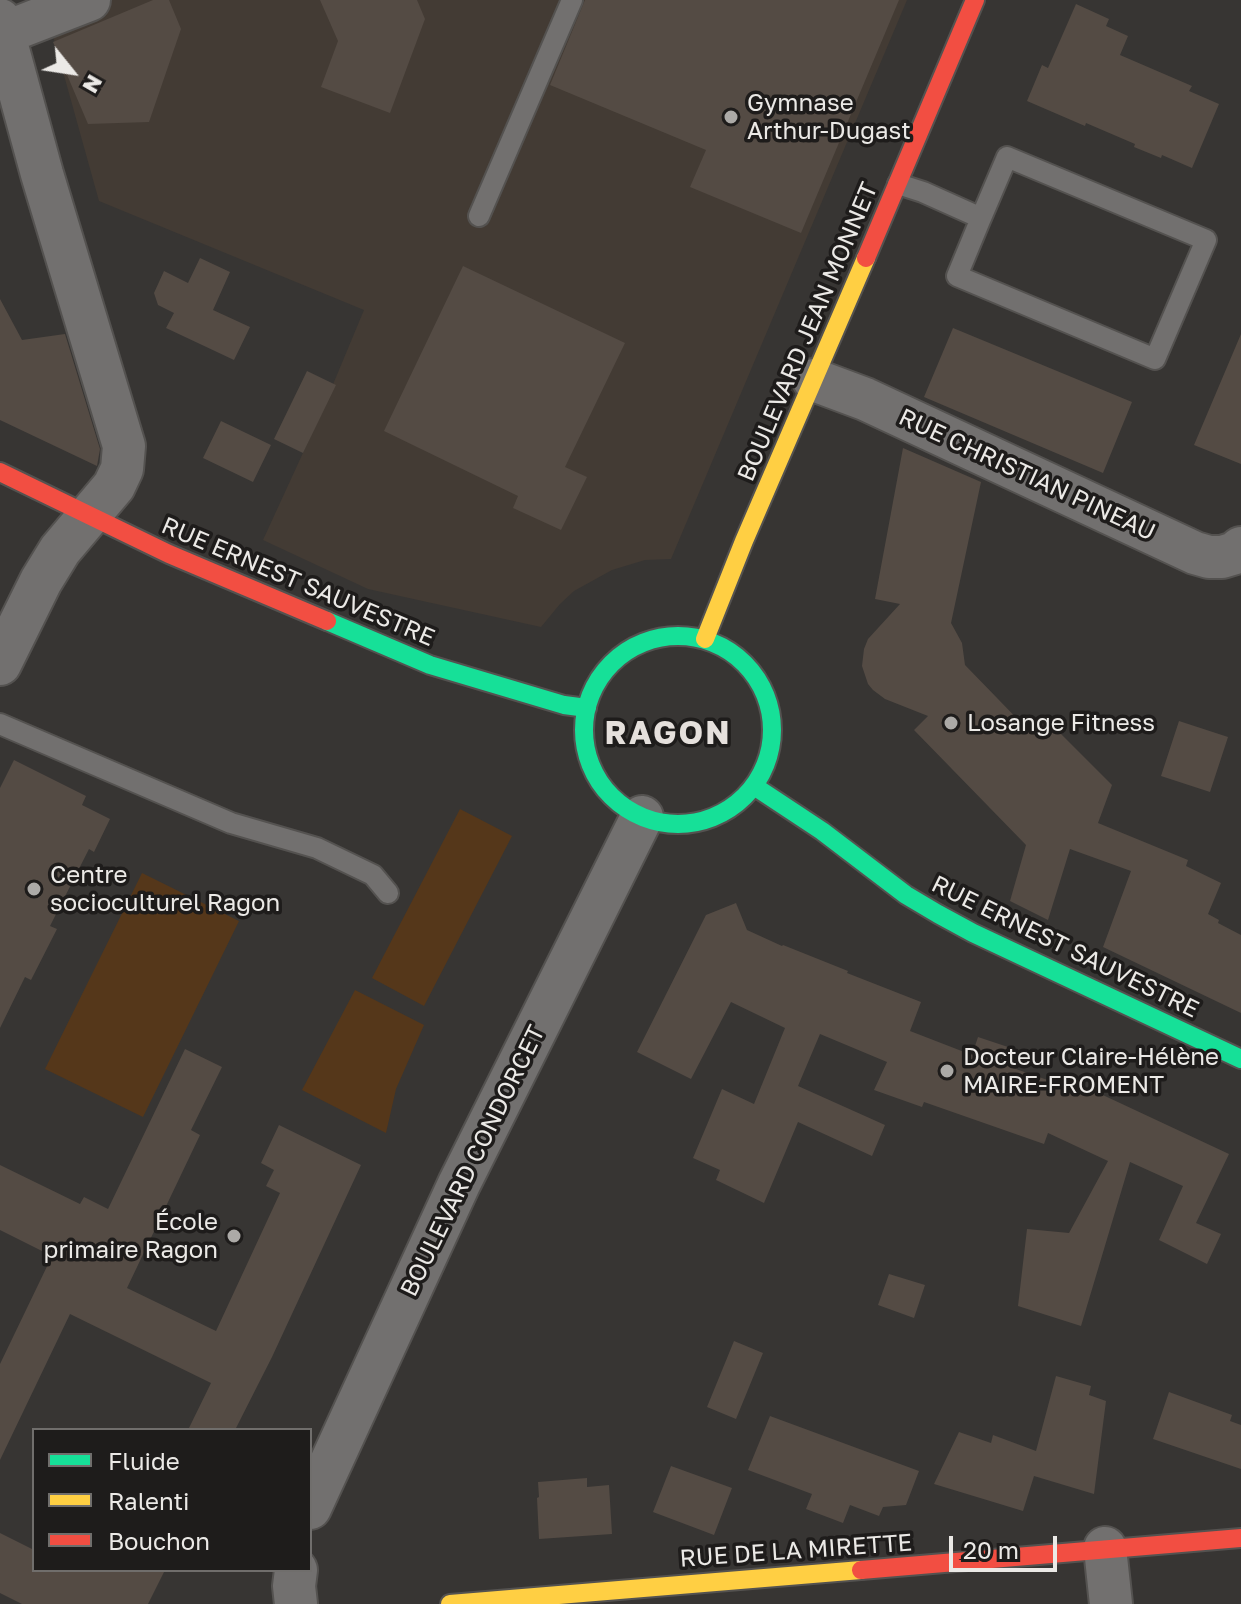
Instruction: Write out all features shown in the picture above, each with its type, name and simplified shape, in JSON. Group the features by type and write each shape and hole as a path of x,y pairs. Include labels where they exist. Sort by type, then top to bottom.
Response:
{"main road":[{"name":"BOULEVARD JEAN MONNET","path":"705,639 975,0"},
{"name":"RUE ERNEST SAUVESTRE","path":"0,472 169,554 430,665 518,693 587,708"},
{"path":"681,636 705,639 729,650 749,667 763,688 771,712 772,738 767,763 754,786 737,804 716,817 691,824 666,824 642,817 619,804 601,784 589,761 584,734 587,708 596,684 612,664 632,648 655,638 681,636"},
{"name":"RUE ERNEST SAUVESTRE","path":"754,786 822,831 906,895 938,914 1241,1059"},
{"name":"RUE DE LA MIRETTE","path":"450,1604 1241,1538"}],"street":[{"path":"0,664 60,550 114,486 122,469 124,446 51,205 2,27 89,0"},
{"name":"RUE CHRISTIAN PINEAU","path":"814,380 865,399 1195,553 1222,557 1241,548"},
{"name":"BOULEVARD CONDORCET","path":"312,1504 459,1184 642,817"},
{"path":"1105,1548 1111,1604"},
{"path":"296,1572 296,1604"}],"lane":[{"path":"479,216 572,0"},
{"path":"1007,157 1206,240 1155,359 957,276 981,218 1007,157"},
{"path":"898,184 981,218"},
{"path":"0,724 231,823 317,848 373,875 388,893"}],"shaded area":[{"path":"43,0 907,0 671,559 645,560 612,570 574,591 541,627 368,589 263,540 364,310 99,201"},
{"path":"460,809 512,836 424,1006 372,978"},
{"path":"142,873 239,921 143,1117 45,1069"},
{"path":"355,990 424,1025 396,1089 386,1133 302,1090"}],"building":[{"path":"153,0 169,0 181,29 149,122 88,124 53,42"},
{"path":"320,0 417,0 425,19 390,113 321,87 338,41"},
{"name":"Gymnase Arthur-Dugast","path":"585,0 899,0 801,233 690,187 706,150 550,85"},
{"path":"1076,4 1109,19 1106,26 1128,36 1120,55 1192,86 1189,91 1219,104 1192,168 1027,101 1042,65 1048,68"},
{"path":"200,258 230,272 213,310 250,327 234,360 166,328 174,313 158,305 154,293 164,271 188,283"},
{"path":"463,266 625,343 565,467 587,477 561,530 513,508 518,496 384,431"},
{"path":"0,299 22,340 65,334 100,449 97,466 0,420"},
{"path":"953,328 1132,402 1103,473 924,397"},
{"path":"1241,334 1241,464 1194,445"},
{"path":"307,371 336,385 303,453 274,439"},
{"path":"221,421 271,445 253,482 203,458"},
{"path":"903,448 981,482 951,623 962,643 965,665 1031,733 1045,718 1112,785 1098,823 1188,860 1186,866 1221,883 1208,914 1241,935 1241,1013 1103,947 1131,871 1070,849 1048,920 1010,901 1026,845 914,730 928,716 885,699 868,684 862,666 868,639 900,604 875,599"},
{"path":"1179,721 1228,737 1210,792 1161,776"},
{"name":"Centre socioculturel Ragon","path":"14,760 86,796 82,805 110,819 94,852 89,849 50,926 57,929 31,980 25,977 0,1028 0,788"},
{"path":"736,903 747,930 921,1002 910,1031 972,1055 978,1037 1017,1050 1010,1067 1088,1094 1090,1089 1229,1154 1196,1223 1221,1234 1207,1264 1159,1240 1183,1186 1130,1162 1081,1326 1018,1306 1027,1229 1069,1233 1108,1161 1048,1133 1044,1144 924,1102 922,1107 874,1090 887,1062 820,1034 798,1086 885,1125 872,1156 798,1122 764,1203 716,1180 720,1170 693,1158 722,1089 754,1104 785,1028 731,1002 691,1079 637,1052 706,915"},
{"path":"185,1049 222,1067 191,1130 200,1135 127,1288 216,1331 280,1193 266,1186 274,1170 261,1163 279,1125 361,1165 236,1428 189,1428 211,1383 70,1314 0,1460 0,1364 52,1256 0,1230 0,1165 80,1204 84,1197 108,1209"},
{"path":"889,1274 925,1285 914,1318 878,1305"},
{"path":"734,1341 763,1353 736,1419 707,1407"},
{"path":"1056,1376 1091,1386 1089,1395 1106,1401 1094,1494 1034,1476 1023,1511 934,1484 959,1432 991,1443 993,1435 1036,1451"},
{"path":"1169,1392 1232,1415 1230,1421 1241,1425 1241,1469 1153,1439"},
{"path":"770,1416 919,1471 906,1505 883,1507 879,1516 850,1505 843,1523 806,1509 812,1494 748,1470"},
{"path":"671,1466 732,1488 714,1535 653,1512"},
{"path":"587,1478 587,1487 609,1485 612,1534 539,1539 538,1482"},
{"path":"0,1533 32,1549 32,1572 164,1572 148,1604 22,1604 0,1593"}],"traffic: fast":[{"path":"327,621 430,665 564,705 587,708"},
{"path":"678,636 714,643 744,664 765,694 772,730 765,766 744,796 714,817 678,824 642,817 612,796 591,766 584,730 591,694 612,664 642,643 678,636"},
{"path":"754,786 822,831 906,895 938,914 1241,1059"}],"traffic: slow":[{"path":"705,639 866,258"},
{"path":"450,1604 861,1570"}],"traffic: jam":[{"path":"866,258 975,0"},
{"path":"0,472 169,554 327,621"},
{"path":"861,1570 1241,1538"}],"place":[{"name":"Gymnase Arthur-Dugast","path":"731,117"},
{"name":"Losange Fitness","path":"951,723"},
{"name":"Centre socioculturel Ragon","path":"34,889"},
{"name":"Docteur Claire-Hélène MAIRE-FROMENT","path":"947,1071"},
{"name":"École primaire Ragon","path":"234,1236"}],"district":[{"name":"RAGON","path":"668,734"}]}
